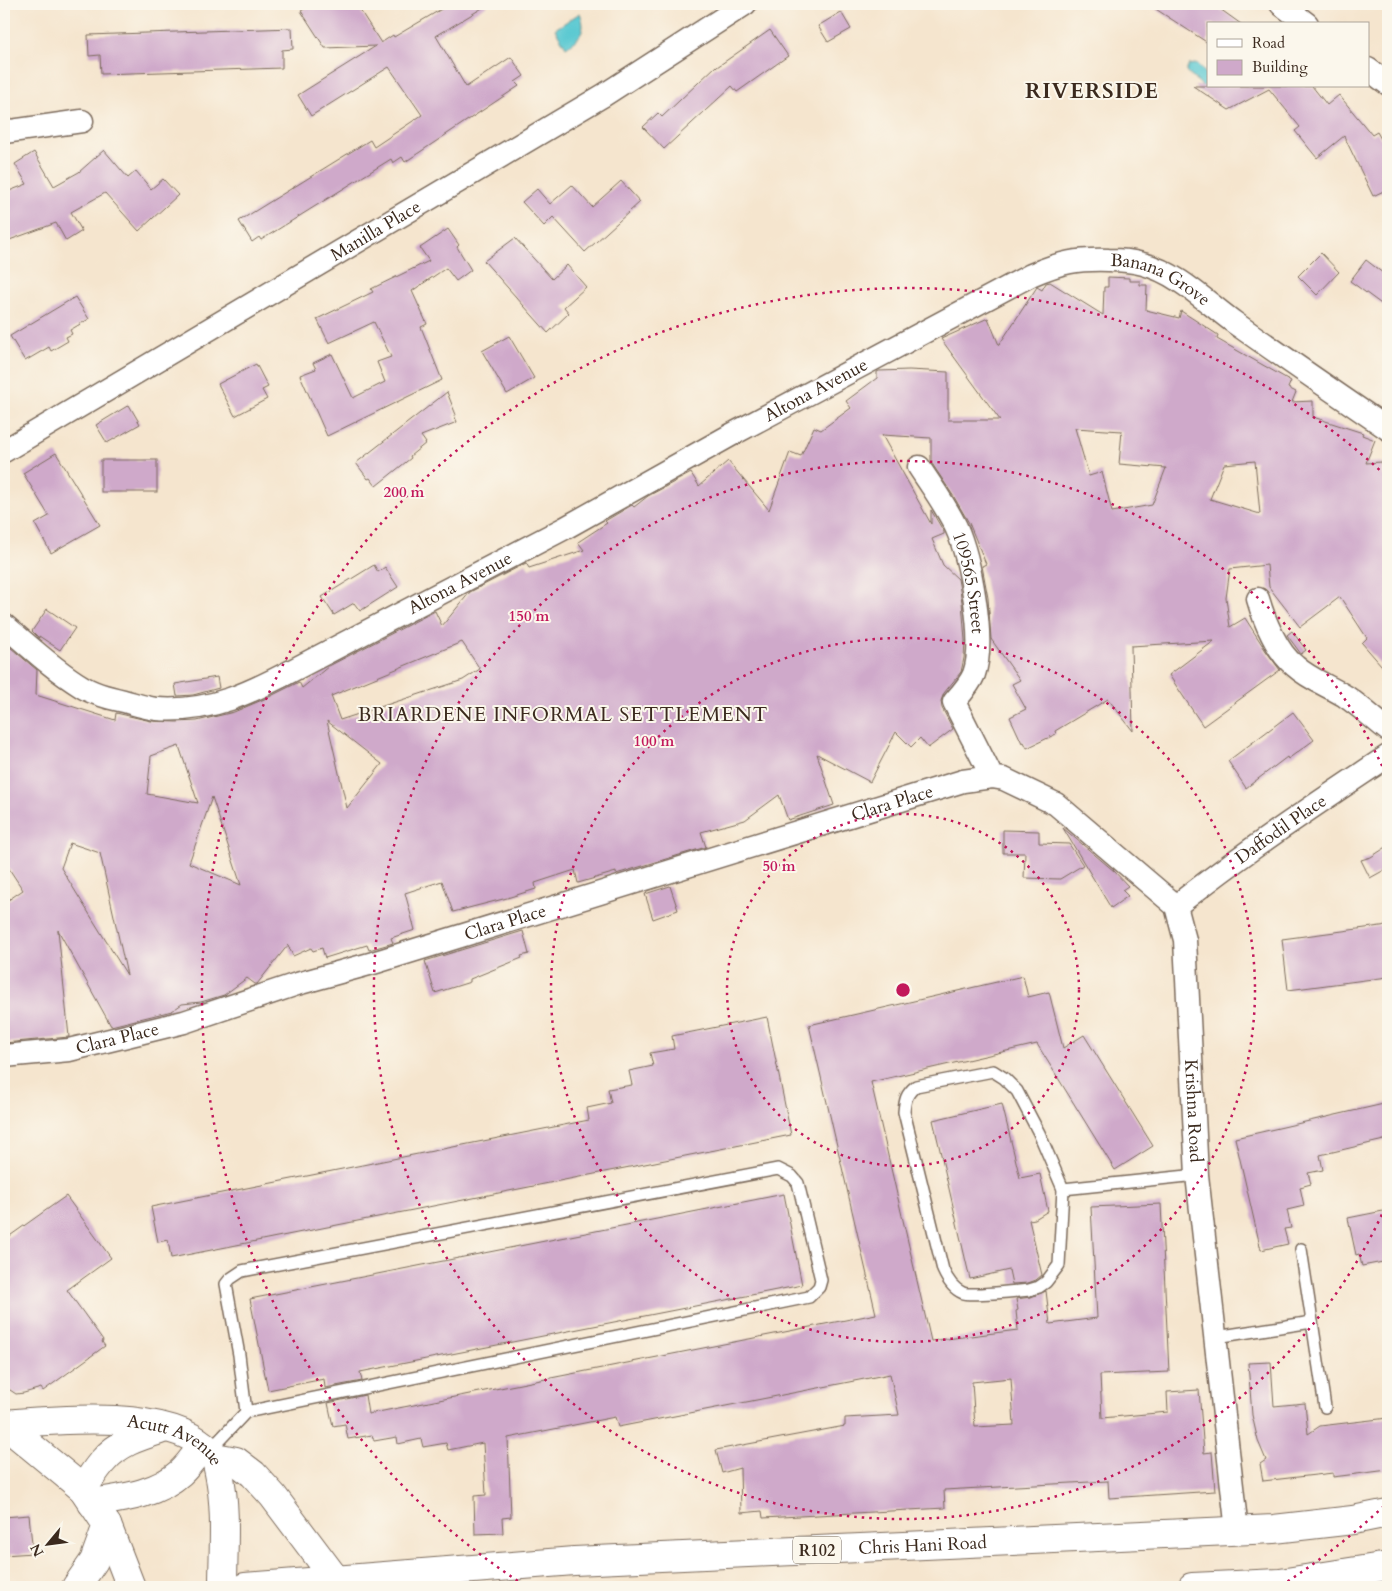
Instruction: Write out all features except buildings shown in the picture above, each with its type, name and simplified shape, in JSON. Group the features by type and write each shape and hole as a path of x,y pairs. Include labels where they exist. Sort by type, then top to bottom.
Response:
{"main road":[{"name":"Acutt Avenue","path":"4,1424 76,1419 123,1420 167,1428 192,1438 209,1451 224,1494 222,1587"},
{"name":"Acutt Avenue","path":"4,1424 94,1506 131,1587"},
{"path":"76,1587 94,1561 94,1506 103,1460 119,1446 135,1438 167,1428"},
{"path":"94,1506 157,1488 209,1451 236,1461 253,1474 273,1496 336,1580"},
{"name":"Chris Hani Road","path":"245,1587 574,1561 1274,1529 1353,1520 1388,1513"},
{"path":"1192,1587 1292,1584 1388,1566"}],"street":[{"name":"Manilla Place","path":"4,451 604,95 745,4"},
{"path":"1281,4 1304,22"},
{"path":"1370,71 1388,84"},
{"path":"4,132 82,122"},
{"name":"Banana Grove","path":"909,341 1031,275 1054,265 1088,259 1141,263 1158,269 1179,281 1388,430"},
{"name":"Altona Avenue","path":"4,625 54,668 83,688 110,698 149,708 165,709 209,706 233,699 281,677 565,528 731,435 909,341"},
{"name":"109565 Street","path":"919,467 956,526 965,552 971,581 978,635 977,655 974,674 954,702 998,778"},
{"path":"1258,599 1264,620 1290,662 1303,673 1346,697 1388,730"},
{"name":"Daffodil Place","path":"1176,906 1219,872 1388,756"},
{"path":"998,778 1056,804 1176,906"},
{"name":"Clara Place","path":"4,1056 69,1050 184,1022 297,984 373,963 898,800 963,781 998,778"},
{"name":"Krishna Road","path":"1176,906 1185,940 1197,1175 1237,1531"}],"lane":[{"path":"993,1072 1004,1078 1017,1090 1039,1133 1063,1189 1059,1265 1046,1282 1039,1287 1029,1290 965,1294 951,1284 943,1270 904,1112 908,1092 916,1086 993,1072"},
{"path":"209,1451 246,1412 808,1297 819,1288 821,1280 798,1183 792,1176 778,1169 242,1270 226,1284 239,1355 246,1412"},
{"path":"1063,1189 1197,1175"},
{"path":"1301,1249 1325,1407"},
{"path":"1216,1337 1312,1322"}],"water":[{"path":"580,13 583,29 579,37 566,47 555,29"},
{"path":"1189,65 1198,65 1207,75 1207,86 1203,87 1186,71"}],"district":[{"name":"RIVERSIDE","path":"1092,90"},
{"name":"BRIARDENE INFORMAL SETTLEMENT","path":"563,714"}]}
